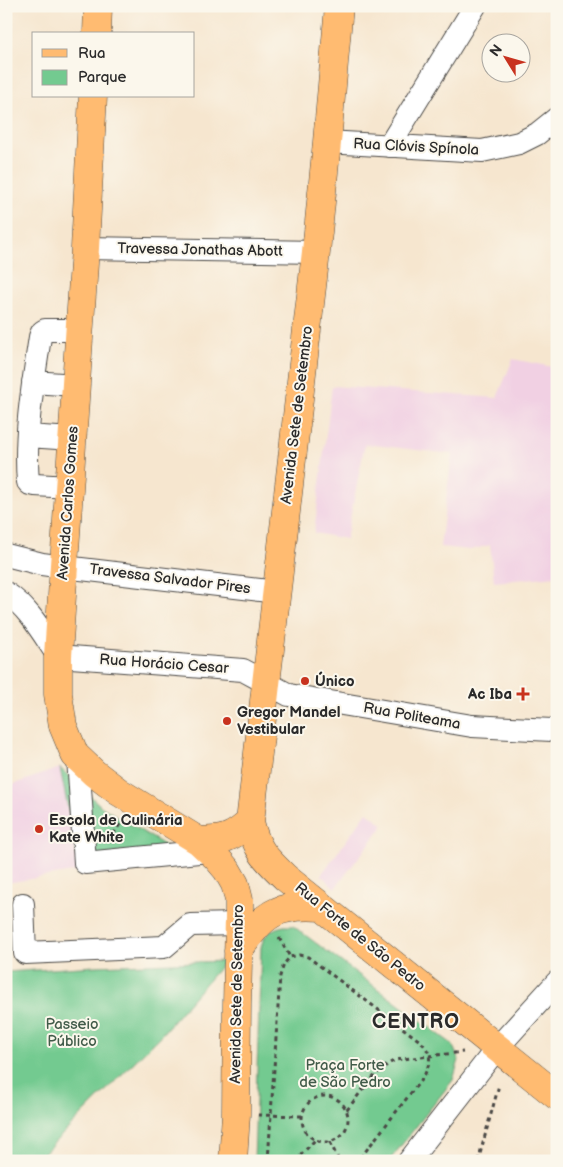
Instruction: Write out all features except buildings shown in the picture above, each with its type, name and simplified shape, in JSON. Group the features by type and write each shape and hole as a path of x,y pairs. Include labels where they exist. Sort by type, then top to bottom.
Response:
{"main road":[{"path":"97,32 98,6"},
{"name":"Avenida Sete de Setembro","path":"250,822 316,252 339,6"},
{"name":"Avenida Carlos Gomes","path":"93,98 80,330 58,656 58,694 63,726 75,755 118,792 204,846"},
{"path":"204,846 214,840 238,833 250,822"},
{"name":"Rua Forte de São Pedro","path":"250,822 254,838 269,862 321,907 557,1096"},
{"name":"Avenida Sete de Setembro","path":"204,846 228,870 235,884 239,900 236,1114 233,1161"},
{"path":"238,951 252,931 266,917 283,909 300,905 321,907"}],"street":[{"path":"389,146 475,6"},
{"name":"Rua Clóvis Spínola","path":"327,142 482,151 519,143 537,134 557,118"},
{"name":"Travessa Jonathas Abott","path":"85,248 316,252"},
{"path":"69,486 35,485 28,482 29,409 42,332 45,330 80,330"},
{"path":"33,382 76,385"},
{"path":"28,436 72,439"},
{"name":"Travessa Salvador Pires","path":"6,555 42,564 277,592"},
{"path":"6,593 15,599 27,612 58,656"},
{"name":"Rua Horácio Cesar","path":"58,656 243,670 266,683"},
{"name":"Rua Politeama","path":"266,683 289,695 472,726 555,731"},
{"path":"78,758 82,864 204,846"},
{"path":"23,904 25,953 164,947 190,925 239,924"},
{"path":"409,1161 497,1048 557,982"}],"path":[{"path":"268,1161 280,976 284,964 290,957 299,955 308,957 420,1041 430,1055 429,1065 424,1076 358,1161"},
{"path":"347,1110 376,1074 394,1060 430,1055"},
{"path":"478,1161 499,1085"},
{"path":"330,1096 337,1099 347,1110 348,1126 344,1134 338,1139 322,1143 309,1136 305,1130 303,1116 305,1109 315,1098 330,1096"},
{"path":"236,1114 303,1116"},
{"path":"295,1161 315,1140"},
{"path":"330,1142 339,1161"},
{"path":"362,1156 368,1161"}],"shaded area":[{"path":"513,359 557,368 557,576 494,582 490,545 470,550 440,547 452,454 365,444 346,539 314,533 332,386 497,398"},
{"name":"Escola de Culinária Kate White","path":"60,768 79,871 6,883 6,787"},
{"path":"367,812 384,825 335,888 321,875"}],"green space":[{"path":"60,768 102,807 189,860 79,864"},
{"name":"Praça Forte de São Pedro","path":"284,926 293,926 452,1044 459,1060 453,1080 389,1161 254,1161 261,947 269,932"},
{"name":"Passeio Público","path":"225,961 161,1035 36,1161 6,1161 6,972 95,966"}],"place":[{"name":"Único","path":"305,681"},
{"name":"Ac Iba","path":"523,694"},
{"name":"Gregor Mandel Vestibular","path":"227,721"},
{"name":"Escola de Culinária Kate White","path":"39,829"}],"district":[{"name":"CENTRO","path":"416,1022"}]}
